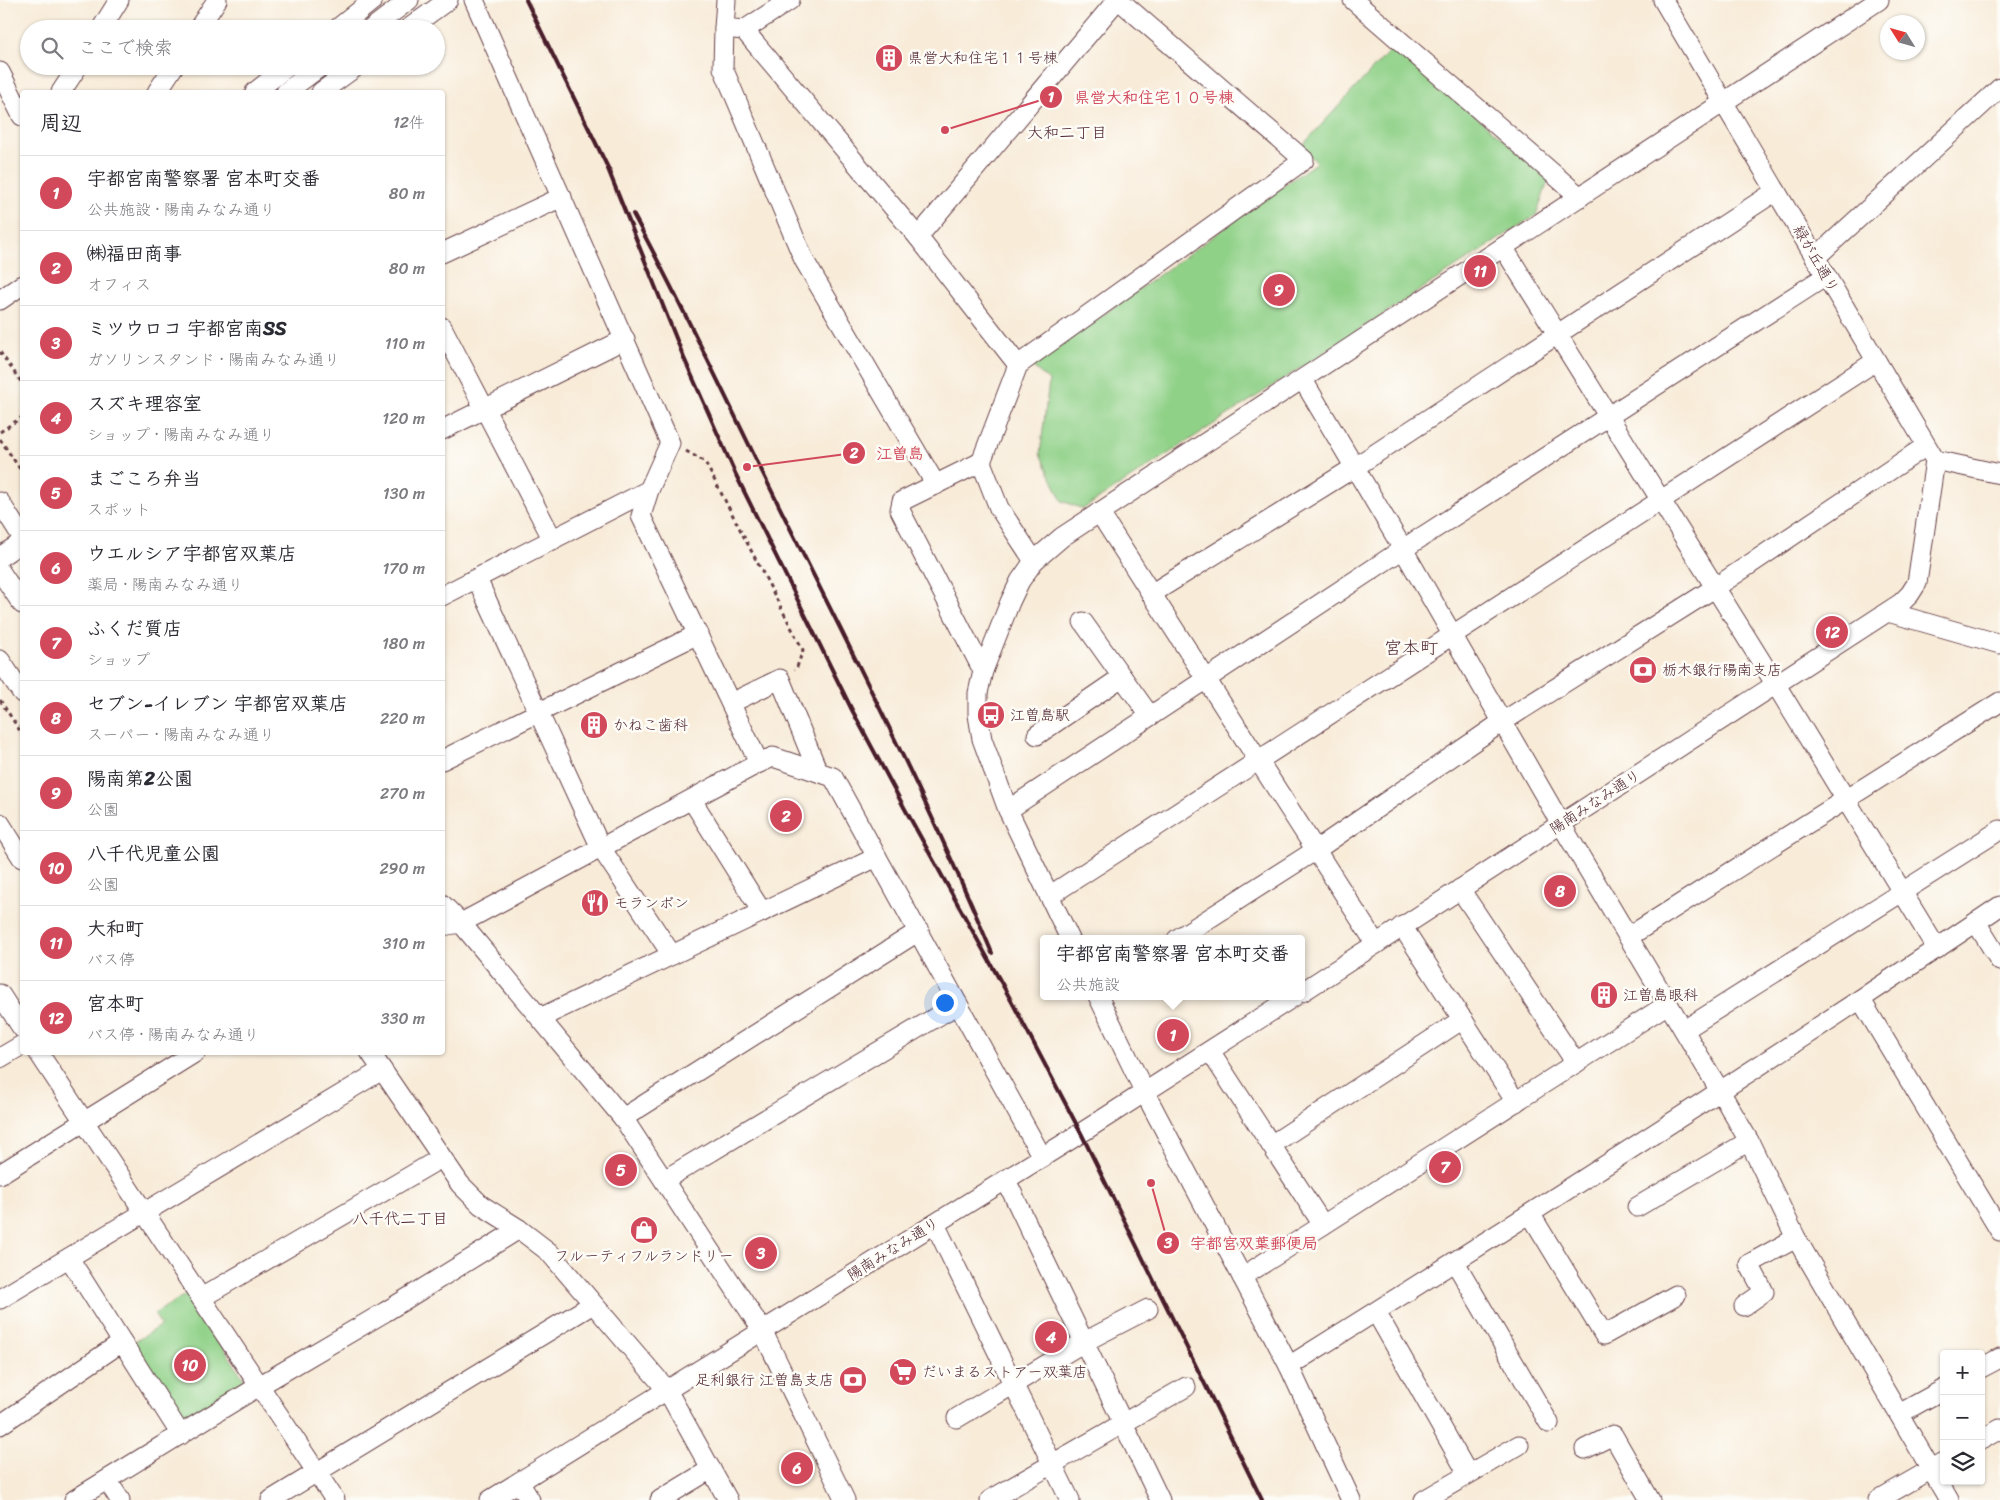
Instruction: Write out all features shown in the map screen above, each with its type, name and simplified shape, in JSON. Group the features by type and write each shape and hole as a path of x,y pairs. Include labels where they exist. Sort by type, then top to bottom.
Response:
{"street":[{"path":"106,20 118,0"},
{"path":"204,20 217,0"},
{"path":"348,20 374,0"},
{"path":"383,20 409,0"},
{"path":"420,20 448,0"},
{"path":"474,0 670,443 649,490 641,516 759,763"},
{"path":"726,0 723,68 804,260 936,485"},
{"path":"724,28 744,30 790,0"},
{"path":"918,237 1118,0 1304,160 1018,365 981,462 902,501 900,510 983,670"},
{"path":"1353,0 1580,197"},
{"name":"緑が丘通り","path":"1664,0 1931,453"},
{"path":"1068,935 1008,810 982,739 978,715 978,693 983,670 1010,602 1034,561 1062,537 1099,512 1303,380 1879,0"},
{"path":"744,30 918,237 1018,365"},
{"path":"0,72 20,112"},
{"path":"62,90 72,75"},
{"path":"158,90 168,75"},
{"path":"258,90 277,75"},
{"path":"289,90 309,75"},
{"path":"324,90 345,75"},
{"path":"1815,258 2000,88"},
{"path":"1151,594 1355,467 1776,191"},
{"path":"445,252 562,197"},
{"path":"1503,247 1776,684 1937,949"},
{"path":"1008,810 1403,549 1826,276"},
{"path":"0,300 20,285"},
{"path":"445,333 553,540"},
{"path":"445,429 625,339"},
{"path":"1050,896 1876,361"},
{"path":"1303,380 1403,549 1561,824 1749,1141 1796,1238 1899,1414 1937,1465 1949,1500"},
{"path":"1183,935 1316,850 1502,722 1931,453 2000,474"},
{"name":"陽南みなみ通り","path":"1305,990 1888,612 1910,594 1917,583 1931,453"},
{"path":"981,462 999,508 1034,561"},
{"path":"445,595 649,490"},
{"path":"0,502 20,534"},
{"path":"1099,512 1376,944"},
{"path":"0,557 20,543"},
{"path":"0,571 20,601"},
{"path":"477,579 601,848 672,955"},
{"path":"1888,612 2000,644"},
{"path":"1083,622 1150,716"},
{"path":"445,759 698,634"},
{"path":"0,660 20,690"},
{"path":"1036,735 1122,677"},
{"path":"731,703 780,679 818,772"},
{"path":"1628,937 2000,702"},
{"path":"445,926 461,923 759,763 774,757 833,777 1042,1157"},
{"path":"692,800 762,912"},
{"path":"0,823 20,855"},
{"path":"1684,1030 2000,830"},
{"path":"540,1018 877,857"},
{"path":"1460,889 1576,1063"},
{"path":"1289,1366 1531,1215 1861,1000 2000,906"},
{"path":"445,907 461,923 623,1118 762,1330 845,1500"},
{"path":"1976,922 2000,961"},
{"path":"1402,926 1516,1102"},
{"path":"623,1118 918,931"},
{"path":"0,994 20,1025"},
{"path":"1100,1000 1145,1093 1289,1366 1351,1500"},
{"name":"陽南みなみ通り","path":"490,1500 1145,1093 1288,1000"},
{"path":"1861,1000 2000,1231"},
{"path":"664,1180 958,1004"},
{"path":"1242,1277 1668,1004"},
{"path":"1271,1145 1463,1019"},
{"path":"0,1058 20,1046"},
{"path":"1210,1051 1323,1225"},
{"path":"40,1055 335,1500"},
{"path":"0,1174 191,1055"},
{"path":"372,1055 460,1184 481,1205 519,1229 550,1252 667,1390 728,1500"},
{"path":"0,1299 382,1070"},
{"path":"1637,1207 1749,1141"},
{"path":"201,1298 441,1158"},
{"path":"1006,1180 1160,1500"},
{"path":"1531,1215 1604,1335 1676,1295"},
{"path":"935,1224 1070,1500"},
{"path":"74,1500 519,1229"},
{"path":"1744,1306 1764,1292 1749,1264 1796,1238"},
{"path":"69,1258 181,1434"},
{"path":"1455,1262 1549,1423"},
{"path":"270,1500 593,1304"},
{"path":"957,1418 1084,1342 1148,1309"},
{"path":"1376,1312 1468,1474"},
{"path":"0,1425 122,1342"},
{"path":"1985,1366 2000,1358"},
{"path":"990,1500 1186,1387"},
{"path":"1899,1414 1940,1391"},
{"path":"1985,1438 2000,1429"},
{"path":"1585,1449 1613,1435 1650,1500"},
{"path":"1424,1500 1519,1444"},
{"path":"1878,1500 1937,1465"},
{"path":"660,1500 710,1469"},
{"path":"107,1480 120,1500"},
{"path":"520,1482 530,1500"}],"path":[{"path":"0,352 20,380"},
{"path":"0,432 20,418"},
{"path":"0,439 20,469"},
{"path":"670,443 706,462 803,650 797,667 780,679"},
{"path":"0,700 20,731"}],"green space":[{"path":"1394,46 1549,179 1536,215 1083,509 1062,501 1040,454 1049,381 1032,366 1317,162 1300,148"},
{"path":"188,1293 249,1387 182,1426 133,1343 161,1325 154,1314"}],"railway":[{"path":"526,0 611,174"},
{"path":"608,169 684,358 736,475 852,710 1012,1002 1081,1133 1262,1500"},
{"path":"633,214 693,329 894,737 969,898 992,953"}],"place":[{"name":"県営大和住宅１１号棟","path":"889,58"},
{"name":"県営大和住宅１０号棟","path":"945,130"},
{"name":"大和町","path":"1480,271"},
{"name":"陽南第2公園","path":"1279,290"},
{"name":"江曽島","path":"747,467"},
{"name":"宮本町","path":"1832,632"},
{"name":"栃木銀行陽南支店","path":"1643,670"},
{"name":"江曽島駅","path":"991,715"},
{"name":"かねこ歯科","path":"594,725"},
{"name":"㈱福田商事","path":"786,816"},
{"name":"セブン-イレブン 宇都宮双葉店","path":"1560,891"},
{"name":"モランボン","path":"595,903"},
{"name":"江曽島眼科","path":"1604,995"},
{"name":"宇都宮南警察署 宮本町交番","path":"1173,1035"},
{"name":"ふくだ質店","path":"1445,1167"},
{"name":"まごころ弁当","path":"621,1170"},
{"name":"宇都宮双葉郵便局","path":"1151,1183"},
{"name":"フルーティフルランドリー","path":"644,1230"},
{"name":"ミツウロコ 宇都宮南SS","path":"761,1253"},
{"name":"スズキ理容室","path":"1051,1337"},
{"name":"八千代児童公園","path":"190,1365"},
{"name":"だいまるストアー双葉店","path":"903,1372"},
{"name":"足利銀行 江曽島支店","path":"853,1380"},
{"name":"ウエルシア宇都宮双葉店","path":"797,1468"}],"district":[{"name":"大和二丁目","path":"1067,132"},
{"name":"宮本町","path":"1411,648"},
{"name":"八千代二丁目","path":"400,1218"}]}
